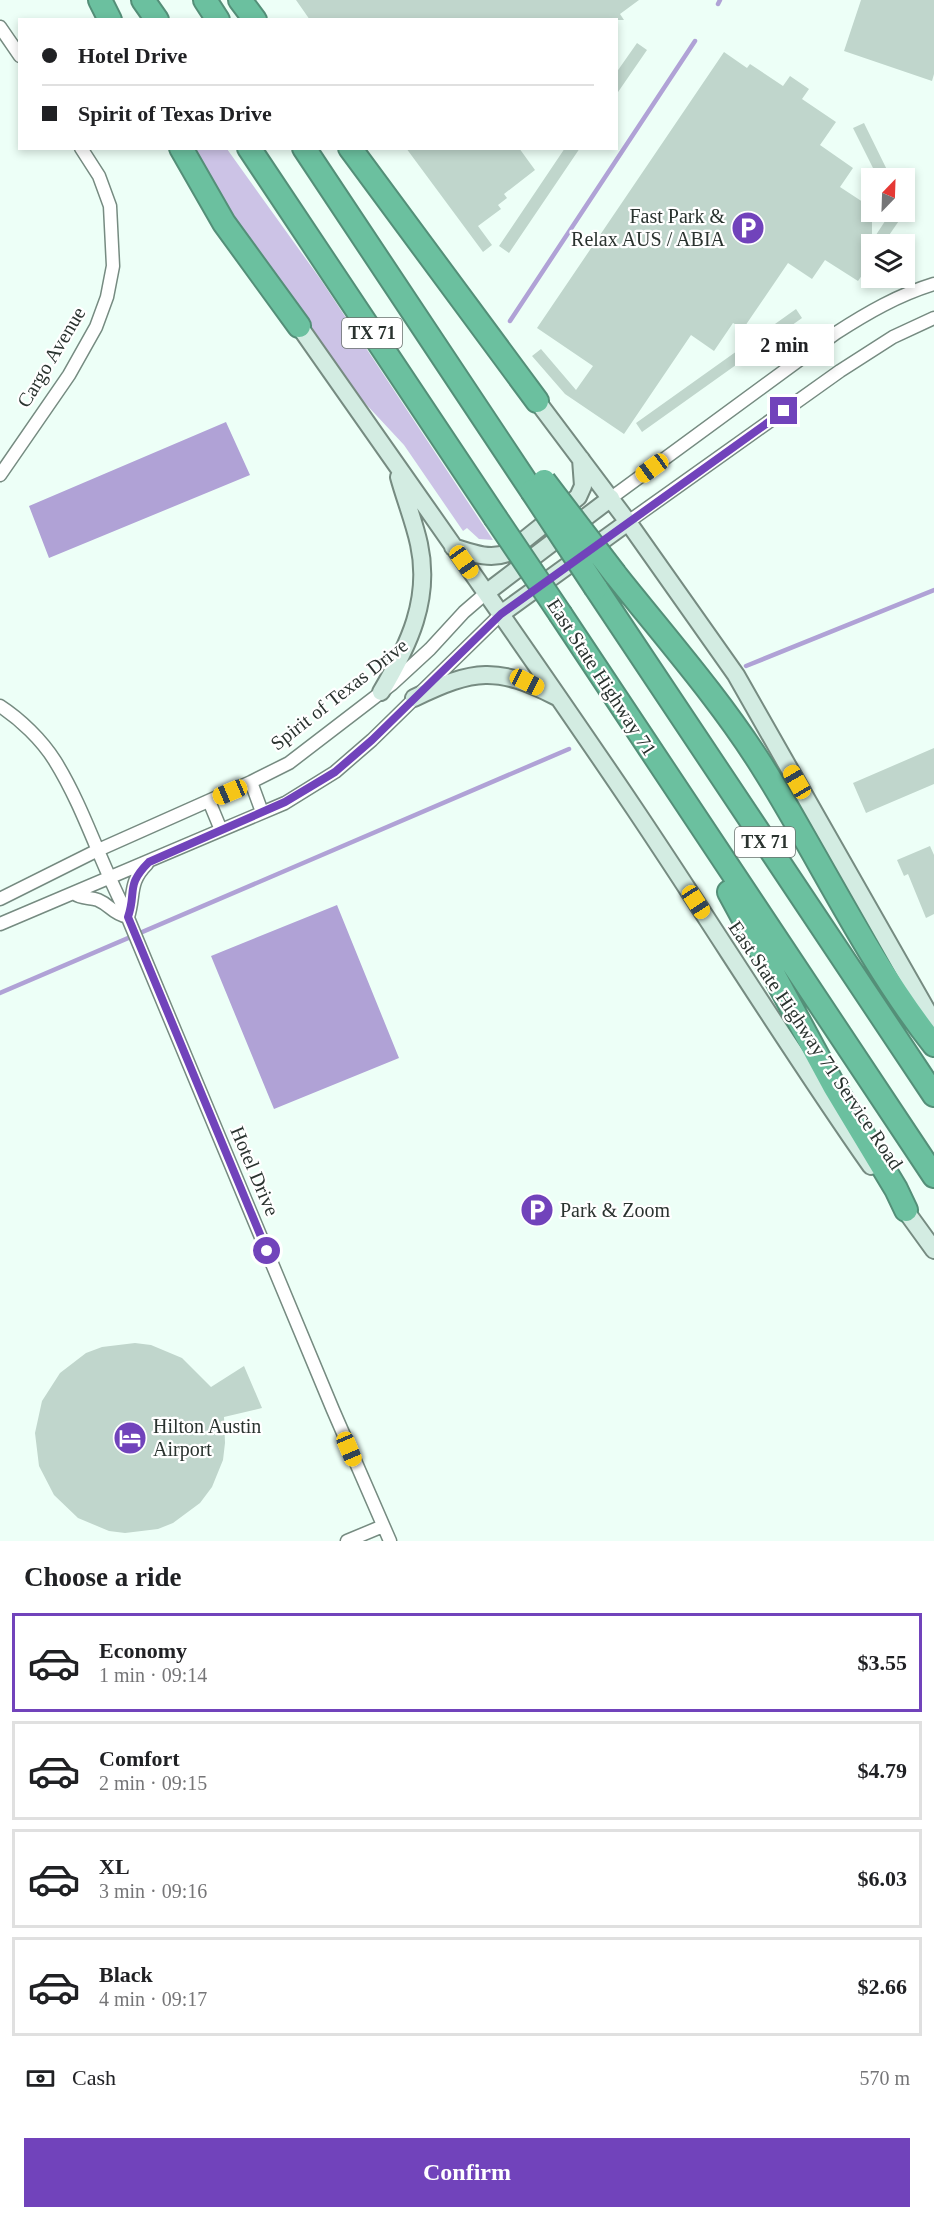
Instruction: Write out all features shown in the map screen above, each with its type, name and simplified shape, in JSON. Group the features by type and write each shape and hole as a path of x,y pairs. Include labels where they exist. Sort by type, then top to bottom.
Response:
{"highway":[{"path":"100,0 109,18"},
{"path":"143,0 156,18"},
{"path":"205,0 217,18"},
{"path":"240,0 254,18"},
{"path":"182,150 224,223 299,326"},
{"name":"East State Highway 71","path":"250,150 934,1176"},
{"name":"TX 71","path":"305,150 452,371 538,486 596,588 934,1095"},
{"path":"351,150 537,401"},
{"path":"538,486 615,574 711,694 741,736 762,767 903,1004 934,1045"},
{"path":"717,851 726,885 737,907 834,1086 896,1189 906,1210"},
{"path":"831,1022 889,1089 934,1153"}],"street":[{"path":"0,27 18,53"},
{"name":"Cargo Avenue","path":"0,475 69,375 96,327 107,297 113,266 110,206 99,176 82,150"},
{"name":"Spirit of Texas Drive","path":"0,899 96,850 289,763 392,684 430,649 464,612 610,498 836,333 870,311 914,290 934,284"},
{"path":"0,924 75,894 285,802 335,772 372,740 501,614 840,371 893,337 934,318"},
{"name":"East State Highway 71 Service Road","path":"299,326 501,614 683,882 815,1086 883,1184 906,1210 934,1250"},
{"path":"537,401 628,522 744,689 934,1023"},
{"path":"453,547 486,556 508,553 578,497 583,486 581,458"},
{"path":"381,692 413,632 422,594 419,542 396,465"},
{"path":"414,698 453,680 487,674 527,682 558,698"},
{"name":"Hotel Drive","path":"0,705 16,717 54,760 110,879 390,1541"},
{"path":"251,782 262,812"},
{"path":"209,801 221,830"},
{"path":"75,894 78,897 98,900 106,904 115,914 130,922 131,890 134,881 149,862"},
{"path":"347,1541 382,1526"}],"shaded area":[{"path":"189,150 228,150 321,280 493,540 479,539 467,528 463,531 404,445 363,401 243,236"},
{"path":"226,422 250,475 49,558 29,506"},
{"path":"337,905 399,1058 274,1109 211,956"}],"building":[{"path":"296,0 639,0 620,14 624,20 618,20 618,18 309,18"},
{"path":"861,0 934,0 934,74 932,81 844,51"},
{"path":"637,43 647,50 618,92 618,70"},
{"path":"724,52 747,68 750,64 783,86 790,76 809,89 802,99 836,122 820,145 853,168 840,187 861,201 861,222 872,222 872,234 861,234 861,277 858,281 825,260 812,279 788,263 743,329 733,323 714,351 691,335 624,434 565,394 532,356 541,349 576,390 593,366 537,328"},
{"path":"864,123 886,168 873,168 853,128"},
{"path":"407,150 520,150 535,170 504,194 507,198 498,205 501,209 478,226 492,245 483,252"},
{"path":"564,150 579,150 509,253 499,246"},
{"path":"884,222 898,222 890,234 877,234"},
{"path":"796,309 802,318 642,432 636,423"},
{"path":"934,748 934,784 866,813 853,783"},
{"path":"930,846 934,855 934,914 926,918 908,874 904,876 897,860"},
{"name":"Hilton Austin Airport","path":"135,1343 151,1345 182,1358 211,1387 244,1366 262,1408 224,1417 223,1460 212,1487 200,1503 173,1523 158,1529 125,1533 109,1531 78,1518 54,1495 39,1466 35,1433 42,1401 60,1373 86,1353 102,1347"}],"waterway":[{"path":"718,4 720,0"},
{"path":"510,321 695,41"},
{"path":"746,666 934,590"},
{"path":"0,993 569,749"}],"place":[{"name":"Fast Park & Relax AUS / ABIA","path":"748,228"},
{"name":"Park & Zoom","path":"537,1210"},
{"name":"Hilton Austin Airport","path":"130,1438"}],"route":[{"path":"267,1251 128,917 132,905 130,898 134,881 149,862 285,802 335,772 372,740 501,614 784,411"}]}
